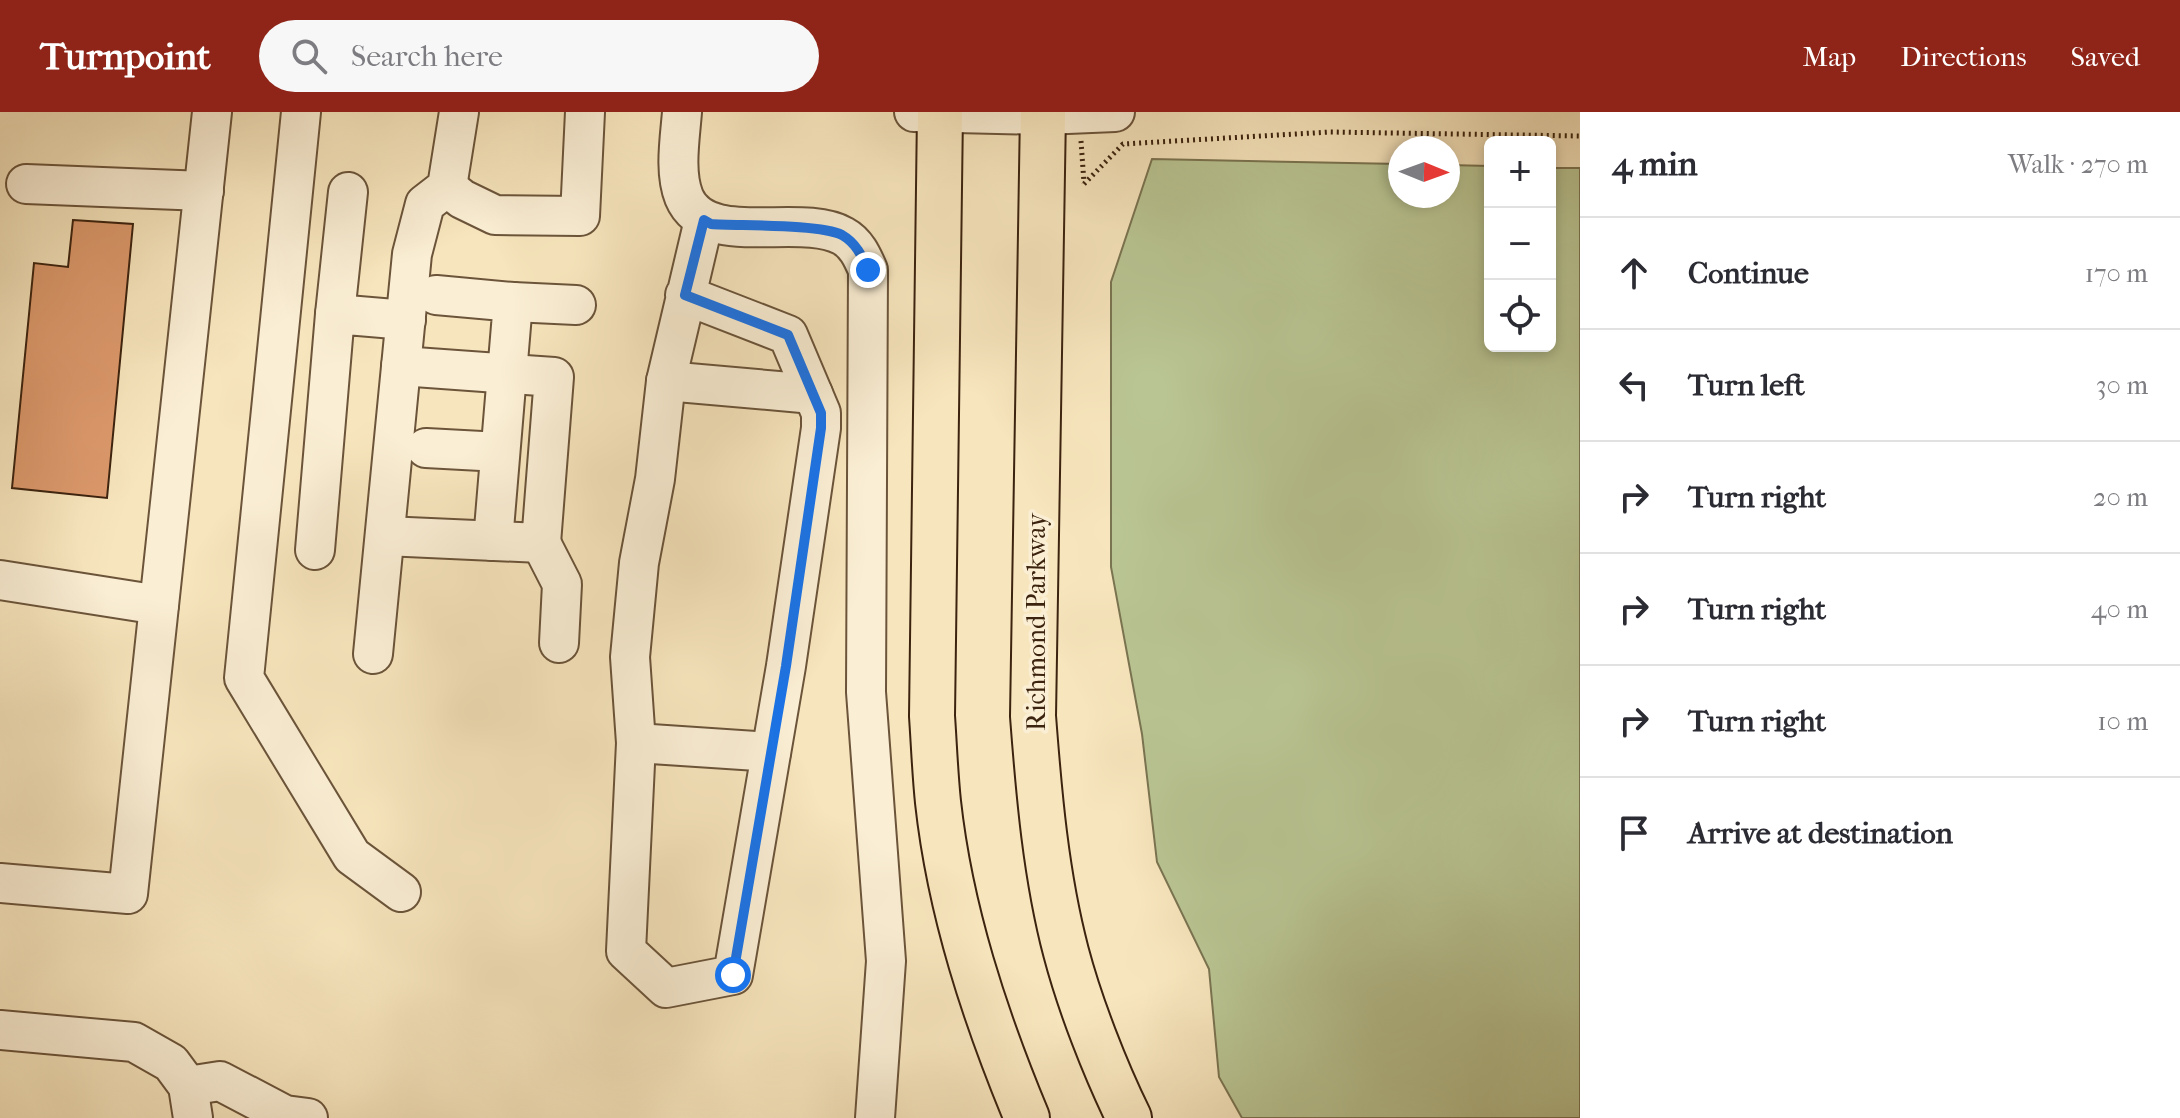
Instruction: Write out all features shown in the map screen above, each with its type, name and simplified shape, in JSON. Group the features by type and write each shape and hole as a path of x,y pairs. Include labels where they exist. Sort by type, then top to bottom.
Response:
{"highway":[{"path":"931,112 932,716 938,803 951,878 972,966 995,1038 1027,1118"},
{"name":"Richmond Parkway","path":"1056,118 1033,716 1039,797 1066,953 1129,1118"}],"street":[{"path":"0,883 128,894 212,112"},
{"path":"301,112 244,678 352,856 401,892"},
{"path":"373,654 412,254 425,204 447,187 459,112"},
{"path":"447,187 462,199 495,215 580,216 585,112"},
{"path":"682,112 679,168 684,196 695,215 711,224 818,229 842,235 857,248 868,270 866,692 886,961 875,1118"},
{"path":"931,112 1056,118 1115,112"},
{"path":"26,184 204,191"},
{"path":"315,550 348,192"},
{"path":"685,295 788,335 821,413 821,428 733,975 666,988 626,951 636,743 630,657 639,563 655,479 666,381 685,295 704,220"},
{"path":"436,295 576,305"},
{"path":"493,541 513,302"},
{"path":"335,314 406,320"},
{"path":"401,366 554,377 541,543 562,584 559,643"},
{"path":"666,381 813,394"},
{"path":"426,448 500,452"},
{"path":"385,536 541,543"},
{"path":"0,580 159,605"},
{"path":"636,743 771,752"},
{"path":"0,1030 134,1042 171,1063 200,1095 230,1118"},
{"path":"200,1095 308,1118"}],"path":[{"path":"1056,118 1084,184 1123,144 1330,132 1580,136"}],"green space":[{"path":"1152,159 1388,164 1388,208 1460,208 1460,165 1484,166 1484,352 1556,352 1556,168 1580,168 1580,1118 1242,1118 1219,1077 1209,969 1157,862 1142,734 1111,567 1111,282"}],"building":[{"path":"73,220 133,224 107,498 12,488 34,263 68,267"}],"route":[{"path":"733,975 786,666 821,413 788,335 685,295 704,220 711,224 818,229 842,235 857,248 868,270"}]}
